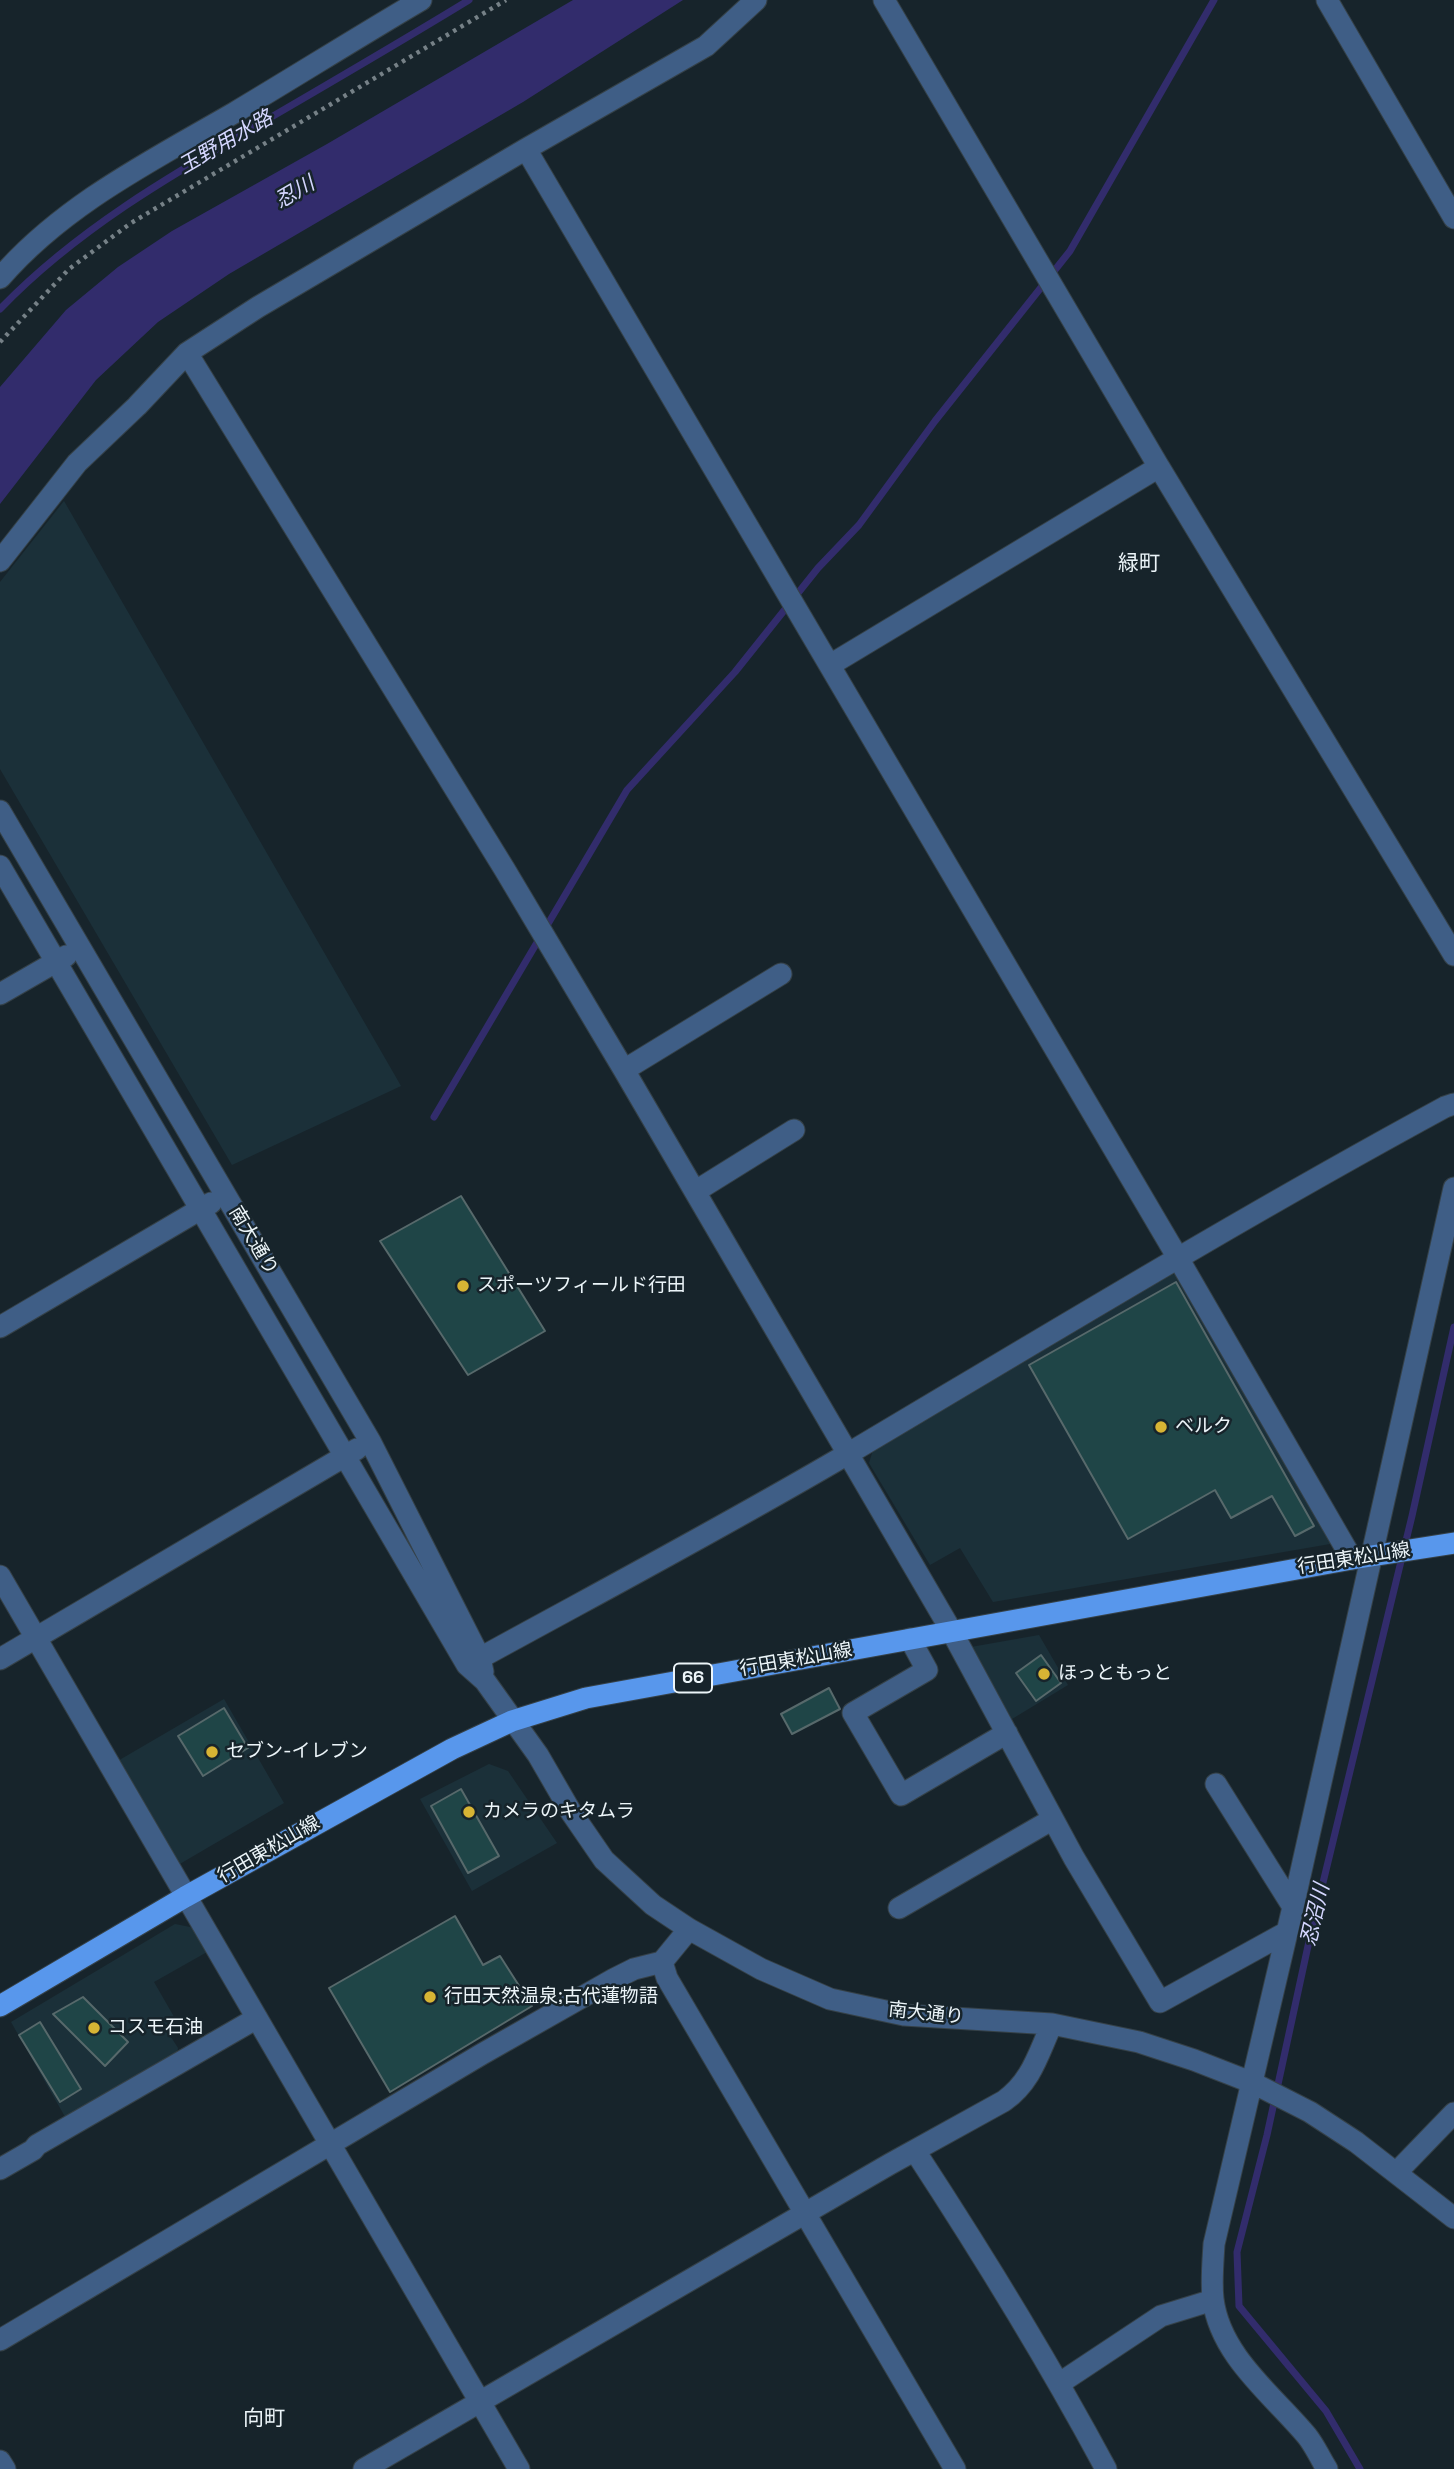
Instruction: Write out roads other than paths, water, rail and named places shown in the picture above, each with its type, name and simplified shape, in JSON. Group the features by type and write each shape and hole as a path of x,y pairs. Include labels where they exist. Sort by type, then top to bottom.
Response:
{"main road":[{"name":"行田東松山線","path":"0,2006 383,1785 512,1721 586,1698 1361,1557 1454,1543"}],"street":[{"path":"0,278 32,244 59,221 100,193 421,0"},
{"path":"0,561 77,463 137,406 187,353 258,307 706,46 756,0"},
{"path":"884,0 1159,467 1454,955"},
{"path":"1327,0 1454,218"},
{"path":"526,149 1178,1258 1361,1557"},
{"path":"187,353 505,870 696,1191 850,1453 952,1632 1053,1819 1160,2002 1287,1932"},
{"path":"830,665 1159,467"},
{"name":"南大通り","path":"0,811 370,1441 480,1658 485,1681"},
{"name":"南大通り","path":"0,866 467,1665 485,1681 538,1755 571,1812 604,1860 653,1905 689,1929 761,1969 830,1999 904,2015 1052,2024 1139,2042 1252,2082 1310,2112 1397,2172 1454,2218"},
{"path":"0,994 80,948"},
{"path":"624,1070 781,974"},
{"path":"480,1658 850,1453 984,1371 1308,1182 1454,1104"},
{"path":"696,1191 794,1130"},
{"path":"1327,2469 1309,2438 1267,2394 1240,2360 1224,2334 1213,2300 1214,2245 1293,1907 1361,1557 1454,1188"},
{"path":"0,1327 225,1195"},
{"path":"0,1659 370,1441"},
{"path":"0,1576 519,2469"},
{"path":"911,1639 927,1670 853,1713 901,1795 1007,1733"},
{"path":"1216,1784 1293,1907"},
{"path":"899,1908 1053,1819"},
{"path":"0,2340 482,2054 634,1969 662,1962 689,1929"},
{"path":"662,1962 667,1978 955,2469"},
{"path":"0,2169 257,2018"},
{"path":"364,2469 1019,2090 1029,2077 1052,2024"},
{"path":"1397,2172 1454,2113"},
{"path":"915,2151 988,2263 1060,2383 1106,2469"},
{"path":"1060,2383 1161,2316 1213,2300"},
{"path":"0,2461 5,2469"}],"water":[{"name":"忍川","path":"573,0 683,0 523,102 229,274 158,322 96,380 0,504 0,387 66,310 118,267 172,231"}],"waterway":[{"name":"玉野用水路","path":"0,309 61,253 127,205 469,0"},
{"path":"434,1117 627,790 735,672 818,568 859,525 935,421 1070,251 1214,0"},
{"name":"忍沼川","path":"1360,2469 1326,2411 1239,2306 1237,2252 1267,2135 1311,1932 1412,1516 1454,1327"}],"place":[{"name":"スポーツフィールド行田","path":"463,1286"},
{"name":"ベルク","path":"1161,1427"},
{"name":"ほっともっと","path":"1044,1674"},
{"name":"セブン-イレブン","path":"212,1752"},
{"name":"カメラのキタムラ","path":"469,1812"},
{"name":"行田天然温泉;古代蓮物語","path":"430,1997"},
{"name":"コスモ石油","path":"94,2028"}],"district":[{"name":"緑町","path":"1139,564"},
{"name":"向町","path":"264,2419"}]}
